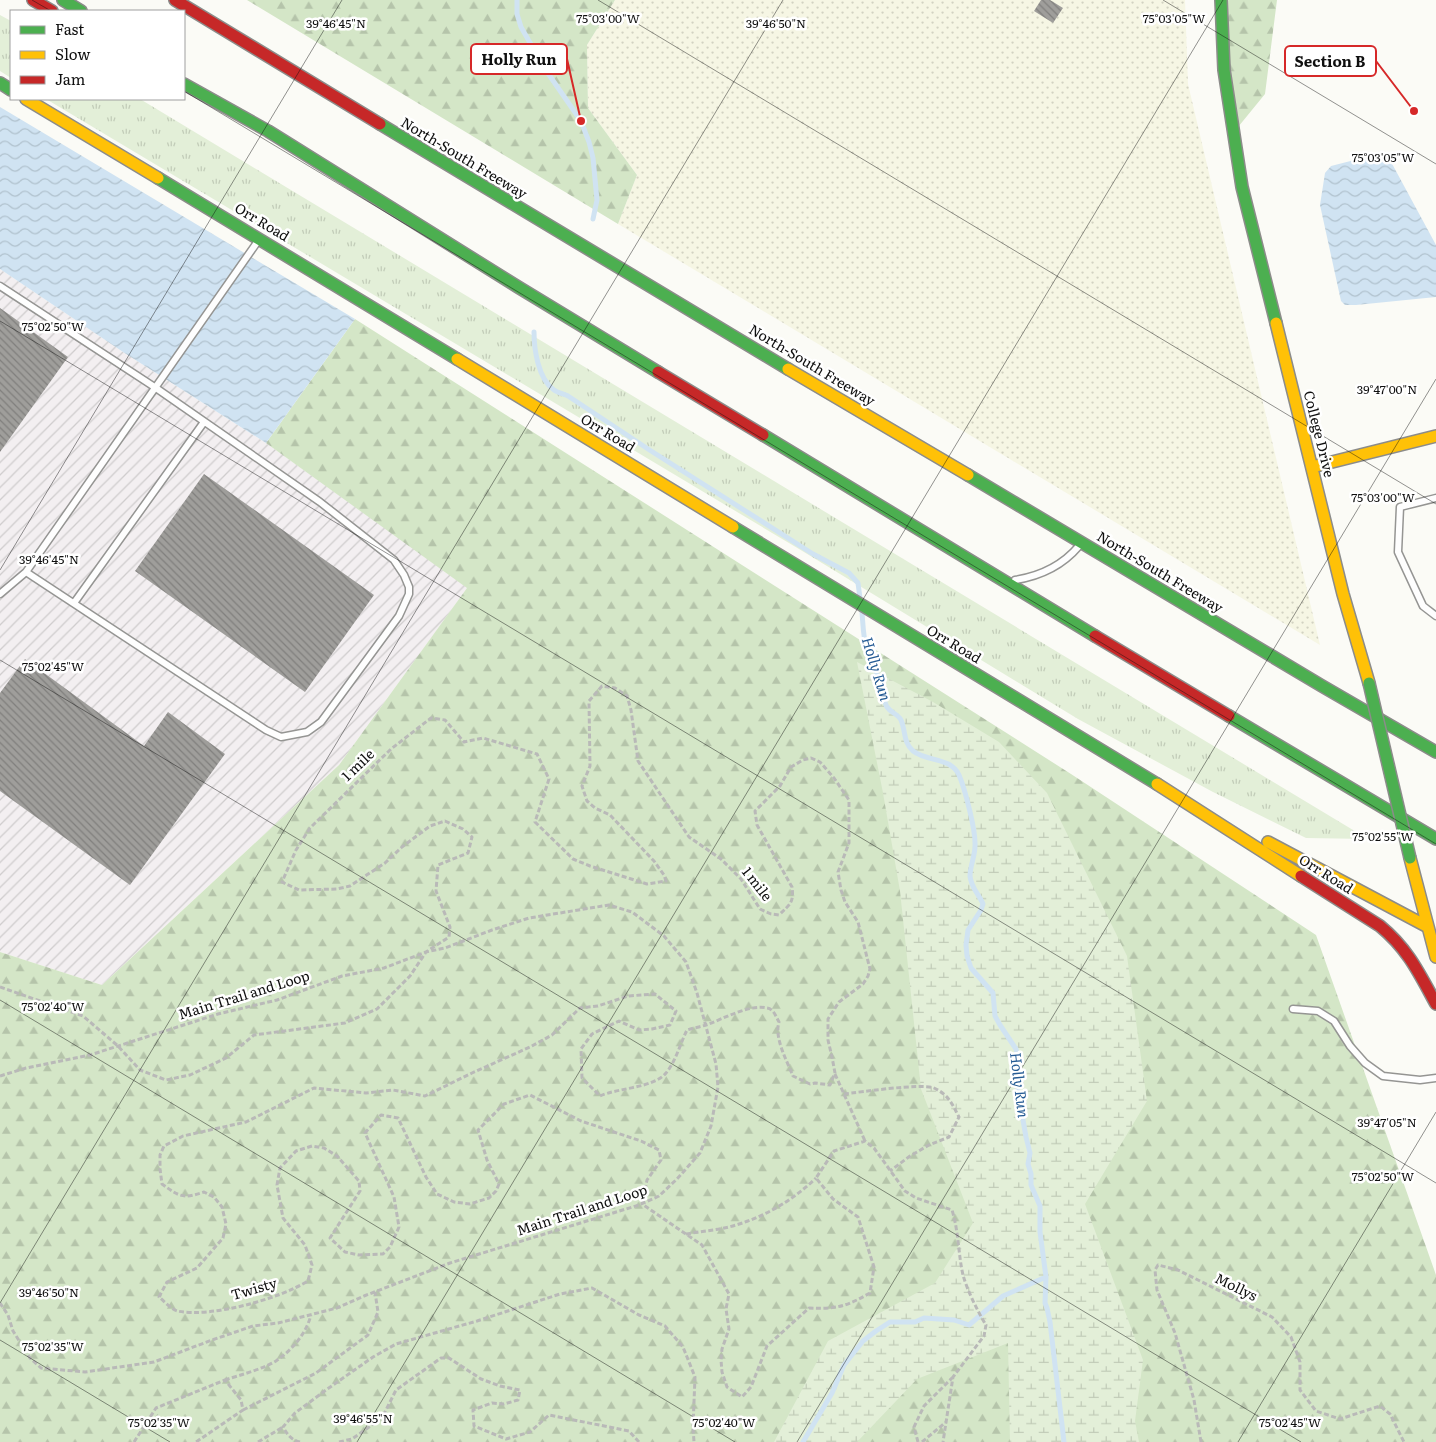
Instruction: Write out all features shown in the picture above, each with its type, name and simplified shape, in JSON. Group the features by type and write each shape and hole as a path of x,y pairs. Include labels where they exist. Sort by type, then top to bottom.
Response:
{"main road":[{"path":"33,0 50,10"},
{"path":"63,0 79,10"},
{"name":"North-South Freeway","path":"175,0 520,209 1436,752"},
{"name":"College Drive","path":"1221,0 1224,70 1242,187 1343,594 1369,683 1410,858 1436,957"},
{"path":"185,78 518,287 1004,582 1436,839"},
{"path":"185,85 268,131"},
{"name":"Orr Road","path":"28,100 260,239 1173,794 1380,926 1406,949 1436,1004"},
{"path":"1312,467 1436,436"},
{"name":"Orr Road","path":"1173,794 1278,847 1428,927"}],"lane":[{"path":"0,594 26,572 260,239"},
{"path":"0,286 156,388 320,502 394,560 409,586 409,594 399,616 321,722 307,732 282,737 266,730 26,572"},
{"path":"74,603 204,422"},
{"path":"1436,498 1400,506 1398,552 1423,606 1436,616"},
{"path":"1004,582 1041,574 1058,566 1072,555 1082,543"},
{"path":"1293,1009 1318,1012 1334,1021 1350,1046 1365,1063 1384,1076 1420,1080 1436,1078"}],"path":[{"name":"1 mile","path":"426,952 449,937 450,927 436,891 438,865 468,853 472,837 463,829 445,821 430,826 385,863 350,886 337,890 299,890 282,882 296,850 310,828 391,749 431,718 445,720 464,742 483,738 537,754 549,779 535,822 573,859 647,884 666,881 664,874 654,861 610,816 587,802 582,786 590,766 589,701 602,686 615,688 627,696 631,710 638,761 689,837 721,859 741,879 760,909 779,915 790,905 794,897 792,887 757,825 755,811 780,786 791,767 811,758 820,762 849,800 849,843 838,872 845,902 858,922 870,969 868,976 862,984 839,1002 828,1019 828,1040 835,1074"},
{"name":"Main Trail and Loop","path":"0,1076 26,1068 90,1055 218,1014 277,1000 342,976 384,968 426,952 446,948 529,918 609,905 632,912 664,936 686,962 698,993 716,1064 718,1088 711,1126 700,1152 677,1179 659,1196 642,1204 562,1230 450,1263 337,1308 278,1323 253,1326 154,1362 85,1372 41,1368 30,1358 13,1331 8,1315 0,1303"},
{"path":"0,987 83,1016 118,1046 140,1070 166,1080 190,1076 226,1058 254,1035 345,1024 377,1008 410,976 426,952"},
{"name":"Twisty","path":"642,1204 647,1180 661,1160 659,1150 641,1141 581,1122 530,1095 504,1104 478,1130 487,1160 499,1184 496,1191 488,1198 470,1204 454,1202 437,1194 426,1177 398,1118 381,1115 365,1133 394,1197 399,1227 390,1247 383,1254 359,1255 345,1252 330,1238 360,1191 359,1181 337,1156 324,1148 312,1146 296,1151 285,1162 280,1168 277,1185 283,1218 305,1245 312,1265 308,1281 297,1288 259,1302 198,1312 176,1310 159,1297 166,1282 198,1268 223,1238 226,1224 222,1207 214,1197 204,1192 189,1197 175,1194 162,1184 160,1155 164,1146 183,1136 246,1122 314,1088 366,1093 393,1090 425,1096 472,1072 530,1048 552,1035 580,1008 598,1006 628,996 655,994 676,1011 670,1025 639,1030 618,1021 592,1034 581,1049 582,1078 600,1096 647,1084 666,1074 676,1057 687,1030 706,1025"},
{"path":"706,1025 748,1008 767,1008 773,1010 779,1022 777,1036 794,1076 810,1084 830,1085 835,1074"},
{"path":"835,1074 865,1141 874,1148 905,1191 916,1198 952,1210 957,1226 964,1276 986,1325 984,1336 953,1377 924,1406 914,1426 918,1442"},
{"path":"844,1094 933,1087 949,1098 959,1117 949,1137 929,1145 890,1171"},
{"path":"686,1234 736,1225 765,1214 793,1198 816,1178 834,1151 865,1141"},
{"path":"642,1204 702,1245 729,1294 726,1308 729,1329 722,1349 722,1372 727,1388 742,1397 751,1387 767,1346 809,1308 828,1309 850,1305 870,1293 874,1267 858,1217 833,1199 816,1178"},
{"name":"Mollys","path":"1201,1442 1194,1400 1175,1333 1157,1290 1155,1270 1158,1265 1178,1270 1272,1317 1291,1337 1300,1362 1300,1390 1316,1411 1340,1419 1380,1406 1390,1414 1404,1442"},
{"path":"258,1442 283,1426 295,1413 326,1390 373,1357 396,1344 560,1294 592,1288 639,1315 665,1326 683,1347 695,1377 694,1442"},
{"path":"196,1442 243,1410 316,1373 368,1335 378,1312 375,1292"},
{"path":"134,1442 156,1408 276,1361 299,1340 308,1325 311,1315"},
{"path":"339,1442 352,1439 372,1425 384,1414 396,1390 414,1376 441,1358 449,1358 481,1379 500,1386 520,1390 518,1400 504,1404 492,1403 473,1410 474,1426 506,1439 530,1432 549,1415 629,1431 639,1442"},
{"path":"943,1442 953,1377"},
{"path":"225,1380 240,1400 243,1410"},
{"path":"922,1442 946,1422"},
{"path":"283,1426 286,1434 295,1441 300,1442"}],"shaded area":[{"path":"0,269 123,352 266,443 468,587 339,765 102,985 0,952"}],"green space":[{"path":"247,0 615,0 587,45 588,108 637,175 618,224"},
{"path":"615,0 1185,0 1188,84 1320,645 618,224 637,175 588,108 587,45"},
{"path":"1221,0 1277,0 1265,94 1234,132"},
{"path":"0,15 10,20 10,77 0,71"},
{"path":"48,100 142,100 1368,839 1306,838 1213,792 1078,719 799,549"},
{"path":"355,319 1071,774 1316,935 1436,1275 1436,1442 0,1442 0,952 102,985 339,765 467,588 266,443"},
{"path":"857,662 933,702 999,742 1047,793 1127,956 1147,1101 1085,1204 1143,1360 1135,1421 1139,1442 1010,1442 1008,1343 917,1379 857,1442 774,1442 828,1341 935,1283 973,1223 921,1089 900,891"}],"water":[{"path":"0,107 355,319 266,443 123,352 0,269"},
{"path":"1378,154 1385,155 1390,160 1436,245 1436,297 1345,305 1341,301 1320,205 1325,173 1331,166"}],"building":[{"path":"1041,0 1050,0 1063,8 1053,23 1034,11"},
{"path":"0,308 68,357 0,452"},
{"path":"204,474 374,595 305,692 135,571"},
{"path":"25,659 144,746 168,712 225,754 130,885 0,791 0,693"}],"waterway":[{"name":"Holly Run","path":"517,0 517,14 521,27 545,69 581,121 589,142 593,158 597,200 593,219"},
{"name":"Holly Run","path":"534,332 538,363 544,379 554,390 568,396 813,554 849,573 858,583 860,598"},
{"name":"Holly Run","path":"862,612 866,645 887,707 901,720 906,740 913,751 925,757 945,762 955,769 959,775 970,810 975,839 970,876 973,887 983,904 968,930 967,956 971,968 993,993 995,1016 1016,1049 1019,1062 1020,1077 1017,1093 1024,1102 1023,1120 1030,1153 1028,1164 1031,1174 1031,1185 1040,1206 1040,1232 1046,1277 1045,1303 1050,1322 1064,1442"},
{"path":"803,1442 832,1393 844,1365 863,1341 876,1331 890,1322 915,1322 924,1318 954,1320 969,1325 1003,1296 1046,1277"}],"traffic: fast":[{"path":"63,0 79,10"},
{"path":"1221,0 1224,70 1242,187 1276,323"},
{"path":"0,83 10,89"},
{"path":"185,85 268,131 658,372"},
{"path":"380,124 788,369"},
{"path":"158,178 457,359"},
{"path":"763,435 1095,636"},
{"path":"968,475 1436,752"},
{"path":"733,527 1157,784"},
{"path":"1369,683 1410,858"},
{"path":"1229,716 1436,839"}],"traffic: slow":[{"path":"28,100 158,178"},
{"path":"1276,323 1343,594 1369,683"},
{"path":"457,359 733,527"},
{"path":"788,369 968,475"},
{"path":"1312,467 1436,436"},
{"path":"1157,784 1301,876"},
{"path":"1268,842 1428,927"},
{"path":"1410,858 1436,957"}],"traffic: jam":[{"path":"33,0 50,10"},
{"path":"175,0 380,124"},
{"path":"658,372 763,435"},
{"path":"1095,636 1229,716"},
{"path":"1301,876 1380,926 1390,935 1406,953 1436,1004"}],"place":[{"name":"Section B","path":"1414,111"},
{"name":"Holly Run","path":"581,121"}]}
